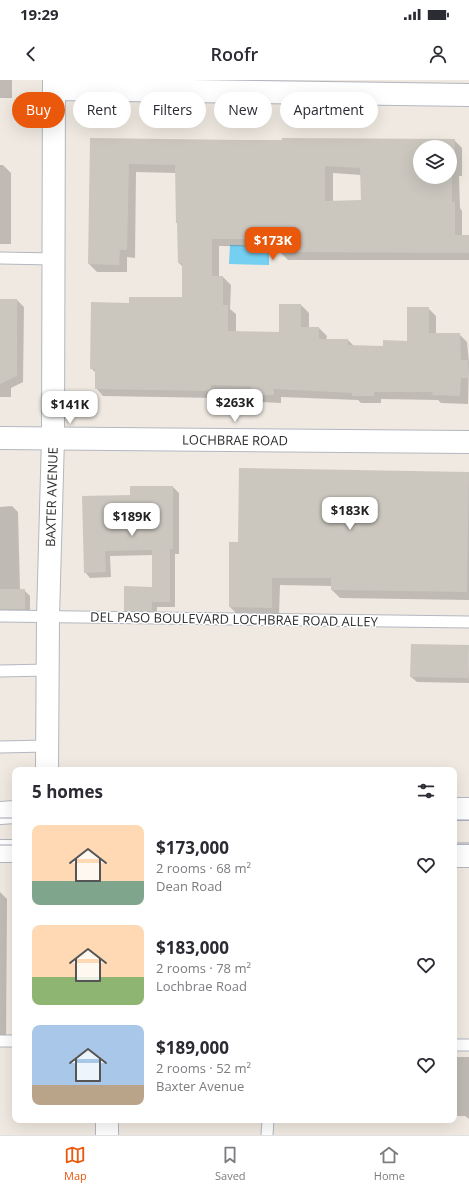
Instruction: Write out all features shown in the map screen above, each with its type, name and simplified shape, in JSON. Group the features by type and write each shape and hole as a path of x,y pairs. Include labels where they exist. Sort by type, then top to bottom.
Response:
{"street":[{"path":"54,85 469,95"},
{"name":"BAXTER AVENUE","path":"47,767 48,617 53,438 54,85"},
{"name":"LOCHBRAE ROAD","path":"0,438 469,442"},
{"path":"457,809 469,809"},
{"path":"0,813 12,812"},
{"path":"0,851 12,851"},
{"path":"457,856 469,856"},
{"path":"107,1123 107,1135"}],"lane":[{"path":"0,258 54,259"},
{"name":"DEL PASO BOULEVARD LOCHBRAE ROAD ALLEY","path":"0,616 469,622"},
{"path":"0,672 48,670"},
{"path":"0,747 47,746"},
{"path":"0,1041 12,1041"},
{"path":"457,1045 469,1045"},
{"path":"267,1135 268,1123"}],"water":[{"path":"230,245 269,246 269,265 229,264"}],"building":[{"path":"90,138 243,140 282,140 282,138 455,139 413,140 413,184 452,184 452,202 455,202 455,235 469,235 469,253 279,252 279,239 212,239 212,276 223,276 223,305 228,305 228,331 279,332 279,304 301,304 301,327 319,327 319,339 348,339 348,345 383,346 383,340 407,341 407,307 429,307 429,333 460,333 461,360 468,360 468,378 461,378 460,396 432,395 433,392 374,392 374,396 352,396 352,393 274,389 274,395 251,395 251,386 211,385 211,391 95,389 95,369 90,369 91,302 129,303 129,297 182,297 182,263 178,263 175,165 129,164 127,250 120,250 119,265 88,264","holes":["325,166 360,168 361,200 325,201"]},
{"path":"0,299 17,299 17,376 0,384"},
{"path":"239,468 469,472 467,592 331,590 331,578 272,578 272,608 229,607 229,542 238,542"},
{"path":"130,486 173,486 173,549 170,549 170,602 152,602 152,611 124,611 124,586 152,587 152,550 105,551 106,572 84,573 82,496 130,495"},
{"path":"0,589 25,589 25,609 0,609"},
{"path":"411,644 469,645 468,678 410,677"}],"tram line":[{"path":"0,818 12,818"},
{"path":"457,820 469,820"},
{"path":"457,843 469,843"},
{"path":"0,845 12,845"}]}
